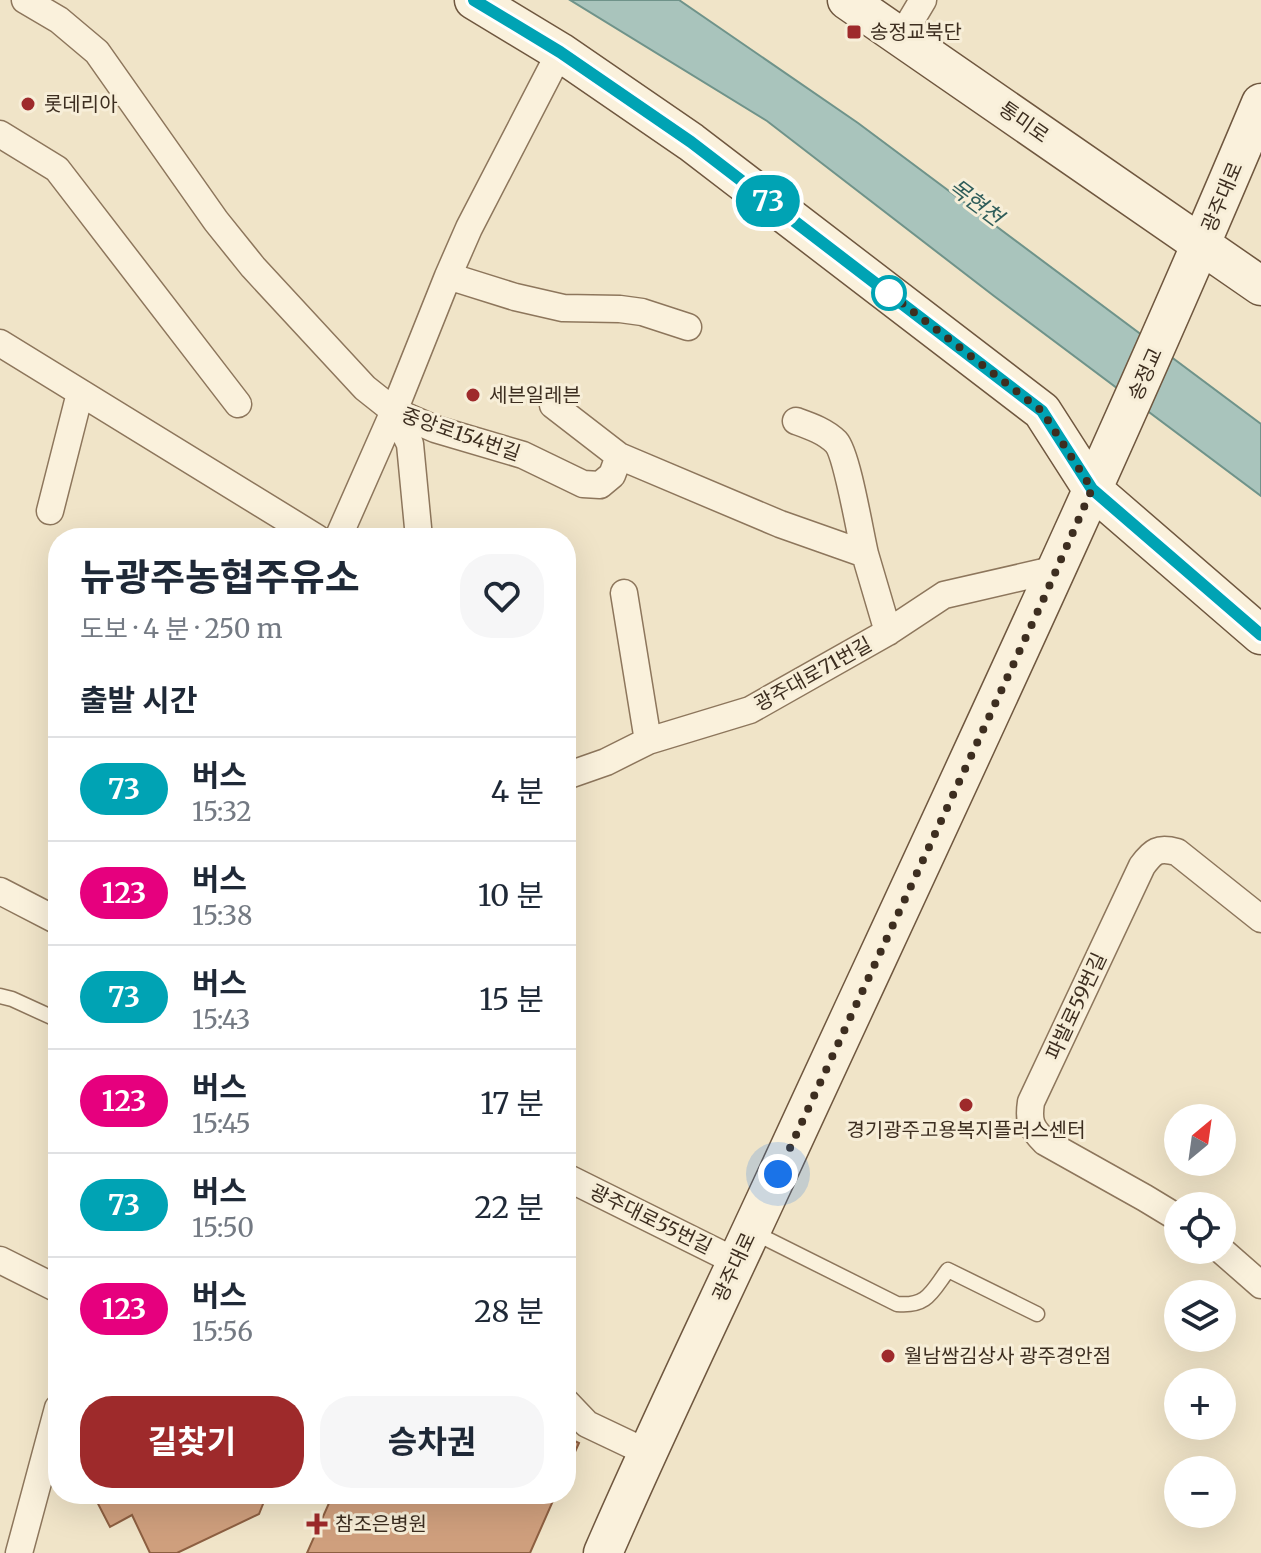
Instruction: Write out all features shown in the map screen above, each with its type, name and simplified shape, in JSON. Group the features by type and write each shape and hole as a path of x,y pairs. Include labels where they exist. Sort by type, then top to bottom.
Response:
{"street":[{"name":"중앙로154번길","path":"25,0 59,20 97,52 216,221 253,267 365,388 394,411 435,429 523,455 583,484 600,485 612,475 619,456"},
{"path":"474,0 560,52 691,142 1042,411 1261,635"},
{"name":"통미로","path":"847,0 1261,286"},
{"path":"901,37 923,0"},
{"path":"342,528 469,228 560,52"},
{"name":"광주대로","path":"1182,291 1261,103"},
{"path":"0,134 57,169 238,404"},
{"path":"448,276 563,308 642,312 688,327"},
{"name":"송정교","path":"1100,473 1182,291"},
{"path":"0,343 301,528"},
{"path":"50,511 80,393"},
{"path":"553,405 619,456 780,524 865,554"},
{"path":"394,411 410,444 418,528"},
{"path":"796,421 816,428 837,443 888,632"},
{"name":"광주대로","path":"603,1553 646,1452 1100,473"},
{"name":"광주대로71번길","path":"576,772 606,762 648,741 750,710 888,632 944,595 1057,569"},
{"path":"624,593 648,741"},
{"name":"파발로59번길","path":"1164,1210 1045,1142 1034,1130 1029,1117 1031,1102 1142,866 1152,853 1165,849 1177,852 1261,919"},
{"path":"0,891 48,916"},
{"name":"광주대로55번길","path":"576,1181 744,1246"},
{"path":"0,1260 48,1284"},
{"path":"1236,1263 1261,1285"},
{"path":"576,1412 587,1424 646,1452"},
{"path":"19,1553 48,1445"}],"lane":[{"path":"0,996 48,1015"},
{"path":"744,1246 897,1304 912,1306 927,1298 948,1270 1037,1314"}],"water":[{"path":"570,0 679,0 858,123 1261,424 1261,496 767,121"}],"building":[{"path":"98,1504 263,1504 259,1514 177,1553 150,1553 132,1515 110,1527"},
{"name":"참조은병원","path":"329,1504 552,1504 530,1553 307,1553"}],"bus line":[{"name":"73","path":"474,0 560,52 691,142 1042,411 1092,489 1261,635"}],"place":[{"name":"송정교북단","path":"854,32"},
{"name":"롯데리아","path":"28,104"},
{"name":"세븐일레븐","path":"473,395"},
{"name":"경기광주고용복지플러스센터","path":"966,1105"},
{"name":"월남쌈김상사 광주경안점","path":"888,1356"},
{"name":"참조은병원","path":"317,1524"}],"route":[{"path":"778,1174 1092,489 1042,411 889,293"}],"water label":[{"name":"목현천","path":"976,202"}]}
